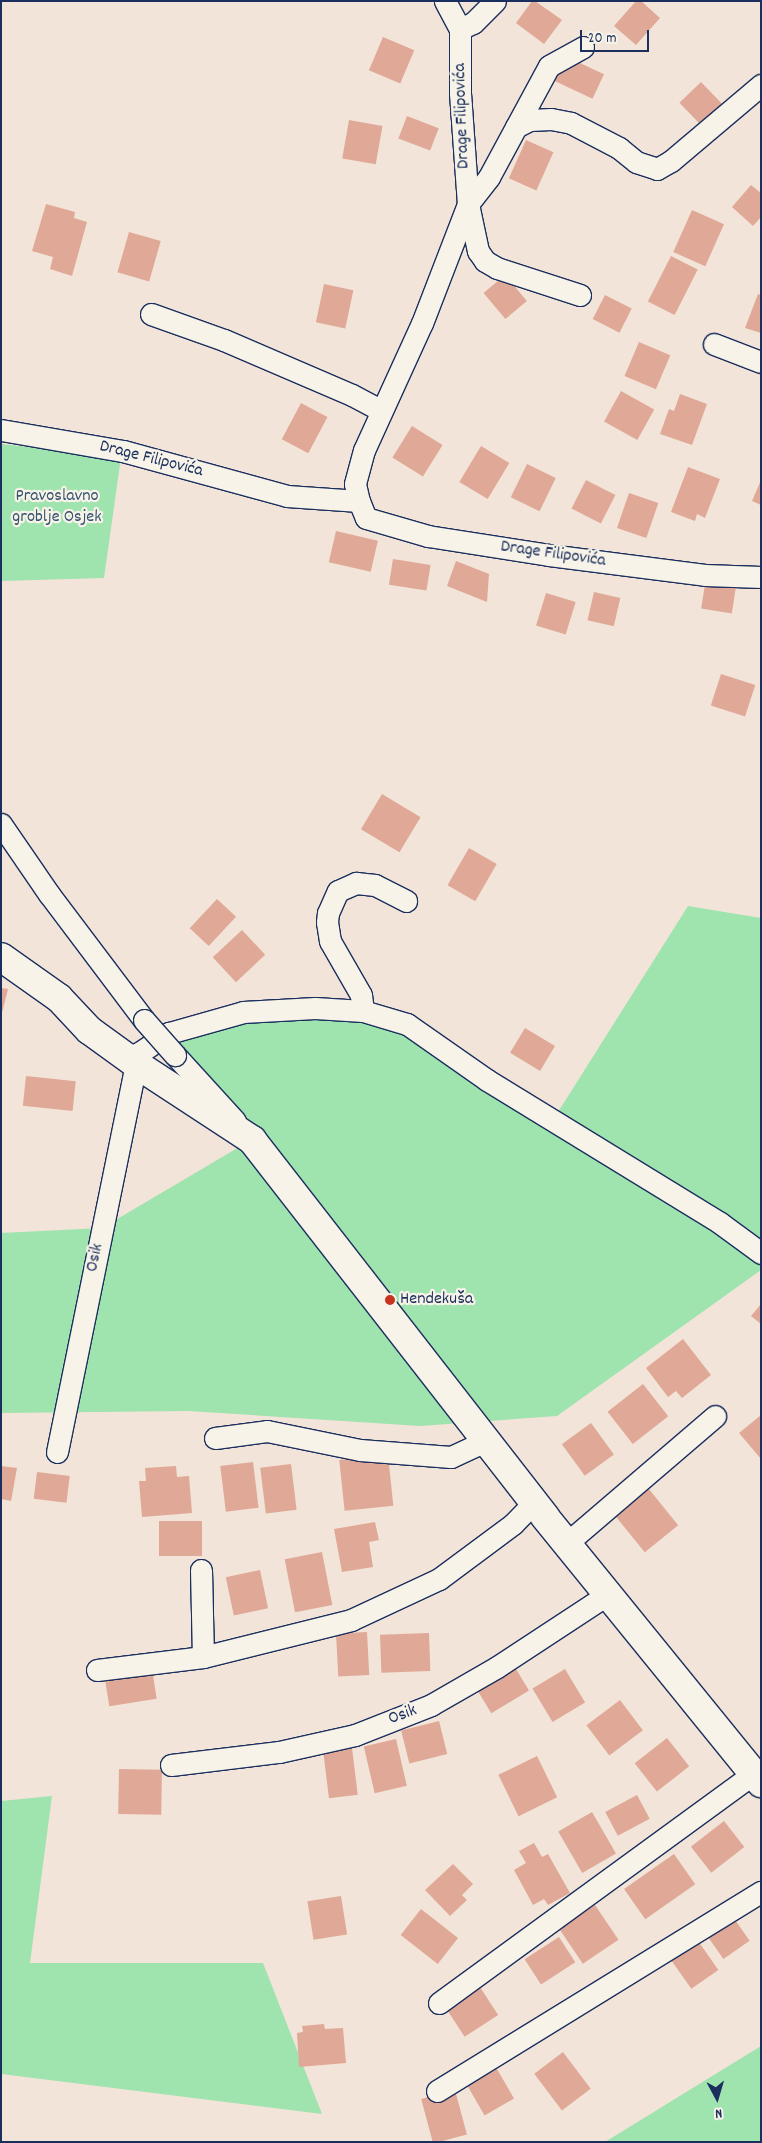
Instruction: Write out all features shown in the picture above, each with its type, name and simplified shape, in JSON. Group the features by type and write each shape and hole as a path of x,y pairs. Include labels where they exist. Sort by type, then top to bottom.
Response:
{"main road":[{"path":"1,956 59,998 89,1030 132,1061 252,1140 486,1442 757,1778"}],"street":[{"name":"Drage Filipovića","path":"444,1 460,29 460,93 468,204"},
{"path":"460,29 473,23 495,1"},
{"name":"Drage Filipovića","path":"583,47 549,66 488,177 468,204 422,323 380,410 364,450 355,484 359,502 366,518 428,536 644,568 761,577"},
{"path":"516,127 530,120 551,119 571,122 619,148 636,162 657,169 671,161 761,85"},
{"path":"468,204 478,251 485,261 497,268 580,295"},
{"path":"151,314 224,340 352,395 380,410"},
{"path":"714,344 761,362"},
{"name":"Drage Filipovića","path":"1,430 123,451 287,496 359,502"},
{"path":"1,824 49,894 144,1020 252,1140"},
{"path":"362,1011 361,995 330,941 327,922 328,912 338,891 356,883 375,885 406,900"},
{"path":"132,1061 139,1053 169,1033 243,1012 314,1008 362,1011 408,1024 487,1080 720,1223 761,1253"},
{"name":"Osik","path":"57,1452 132,1061"},
{"path":"567,1543 715,1416"},
{"path":"216,1438 267,1430 360,1450 451,1457 486,1442"},
{"path":"97,1670 203,1657 360,1616 439,1579 513,1524 534,1502"},
{"path":"201,1570 203,1657"},
{"name":"Osik","path":"171,1765 279,1752 355,1735 414,1712 431,1705 497,1667 608,1594"},
{"path":"439,2003 757,1778"},
{"path":"438,2091 761,1892"}],"green space":[{"name":"Pravoslavno groblje Osjek","path":"1,444 121,457 104,578 1,581"},
{"path":"688,906 761,918 761,1270 557,1416 420,1426 189,1411 1,1413 1,1233 102,1228 251,1140 169,1033 243,1012 407,1024 553,1120"},
{"path":"52,1796 30,1963 263,1963 322,2114 1,2074 1,1801"},
{"path":"761,2046 761,2142 605,2142"}],"building":[{"path":"532,1 535,1 562,20 544,44 516,23"},
{"path":"636,1 641,1 660,18 636,45 614,26"},
{"path":"383,37 414,50 400,83 369,70"},
{"path":"565,56 604,74 593,99 554,80"},
{"path":"701,82 723,105 702,126 679,103"},
{"path":"407,116 439,128 430,151 398,138"},
{"path":"349,120 382,126 376,164 342,158"},
{"path":"526,140 553,152 536,191 509,178"},
{"path":"751,185 761,193 761,217 753,226 732,207"},
{"path":"46,204 75,212 74,218 87,222 72,276 50,269 53,257 32,251"},
{"path":"692,210 724,224 705,266 673,252"},
{"path":"129,232 161,241 149,281 117,272"},
{"path":"671,256 698,270 675,315 648,301"},
{"path":"505,275 527,301 505,319 484,293"},
{"path":"324,284 353,290 345,328 316,322"},
{"path":"758,294 761,295 761,333 745,328"},
{"path":"605,295 632,309 619,333 593,319"},
{"path":"639,342 670,355 656,389 625,376"},
{"path":"621,391 654,409 637,440 604,422"},
{"path":"680,394 707,404 692,445 660,434 669,409 674,411"},
{"path":"301,403 327,417 308,453 282,439"},
{"path":"412,426 443,445 423,476 392,457"},
{"path":"481,446 509,463 488,499 459,482"},
{"path":"527,464 556,478 540,511 511,497"},
{"path":"688,467 720,479 705,518 697,514 695,521 671,512"},
{"path":"586,480 615,495 601,523 571,509"},
{"path":"761,480 761,505 752,501"},
{"path":"629,493 658,503 646,538 617,528"},
{"path":"336,531 378,541 371,572 329,562"},
{"path":"393,559 431,565 426,591 389,585"},
{"path":"456,561 489,574 487,602 447,586"},
{"path":"706,578 737,583 732,613 701,609"},
{"path":"594,592 620,598 614,626 587,620"},
{"path":"546,593 576,602 566,635 536,626"},
{"path":"721,674 755,685 745,717 711,705"},
{"path":"382,794 421,817 399,852 361,829"},
{"path":"469,848 497,864 475,901 448,885"},
{"path":"217,899 236,917 209,946 190,928"},
{"path":"242,930 265,955 236,982 213,957"},
{"path":"1,988 8,989 2,1013 1,1013"},
{"path":"525,1028 555,1046 540,1071 510,1053"},
{"path":"26,1076 76,1081 73,1111 23,1106"},
{"path":"761,1304 761,1324 751,1316"},
{"path":"683,1339 711,1375 682,1398 676,1391 668,1397 646,1368"},
{"path":"643,1384 668,1416 633,1444 608,1412"},
{"path":"761,1415 761,1459 739,1433"},
{"path":"591,1423 614,1455 585,1476 562,1444"},
{"path":"388,1455 393,1506 345,1511 339,1460"},
{"path":"253,1462 259,1508 226,1512 220,1466"},
{"path":"291,1464 297,1510 266,1513 260,1468"},
{"path":"1,1466 17,1468 11,1501 1,1499"},
{"path":"176,1466 177,1477 189,1476 192,1513 142,1517 139,1481 146,1481 145,1468"},
{"path":"37,1472 70,1476 66,1503 34,1499"},
{"path":"648,1488 678,1525 645,1552 615,1515"},
{"path":"159,1521 202,1521 202,1556 159,1556"},
{"path":"375,1522 379,1540 369,1542 373,1567 342,1572 334,1529"},
{"path":"322,1552 332,1605 295,1612 285,1559"},
{"path":"260,1570 268,1608 234,1615 226,1577"},
{"path":"367,1632 369,1675 338,1677 336,1634"},
{"path":"429,1633 430,1671 381,1673 380,1635"},
{"path":"513,1664 529,1691 491,1713 475,1687"},
{"path":"152,1669 157,1699 109,1706 105,1677"},
{"path":"565,1669 585,1702 553,1722 532,1689"},
{"path":"620,1700 643,1730 609,1756 586,1725"},
{"path":"439,1721 447,1754 409,1763 401,1730"},
{"path":"667,1738 689,1766 657,1792 635,1763"},
{"path":"396,1739 407,1786 375,1793 364,1746"},
{"path":"352,1748 358,1795 329,1798 323,1752"},
{"path":"537,1756 557,1797 519,1816 498,1775"},
{"path":"119,1769 162,1770 161,1815 118,1814"},
{"path":"637,1795 650,1819 618,1836 605,1812"},
{"path":"592,1812 616,1854 582,1873 558,1832"},
{"path":"724,1821 744,1847 711,1873 691,1847"},
{"path":"534,1843 542,1857 548,1854 570,1893 548,1905 544,1899 533,1905 514,1870 526,1863 519,1851"},
{"path":"674,1854 695,1884 645,1919 624,1889"},
{"path":"453,1864 473,1884 462,1895 467,1900 450,1916 425,1890"},
{"path":"341,1896 347,1935 314,1940 307,1901"},
{"path":"595,1905 618,1940 583,1964 559,1929"},
{"path":"421,1909 458,1938 438,1964 401,1935"},
{"path":"733,1917 750,1941 723,1959 707,1935"},
{"path":"559,1937 575,1962 541,1984 525,1959"},
{"path":"696,1938 718,1970 691,1989 669,1957"},
{"path":"478,1984 498,2015 465,2037 444,2006"},
{"path":"324,2024 325,2029 343,2028 346,2063 299,2067 297,2033 303,2032 302,2026"},
{"path":"563,2052 591,2089 562,2110 534,2074"},
{"path":"497,2069 514,2098 485,2115 468,2086"},
{"path":"455,2090 467,2134 433,2142 421,2099"}],"place":[{"name":"Hendekuša","path":"390,1300"}]}
